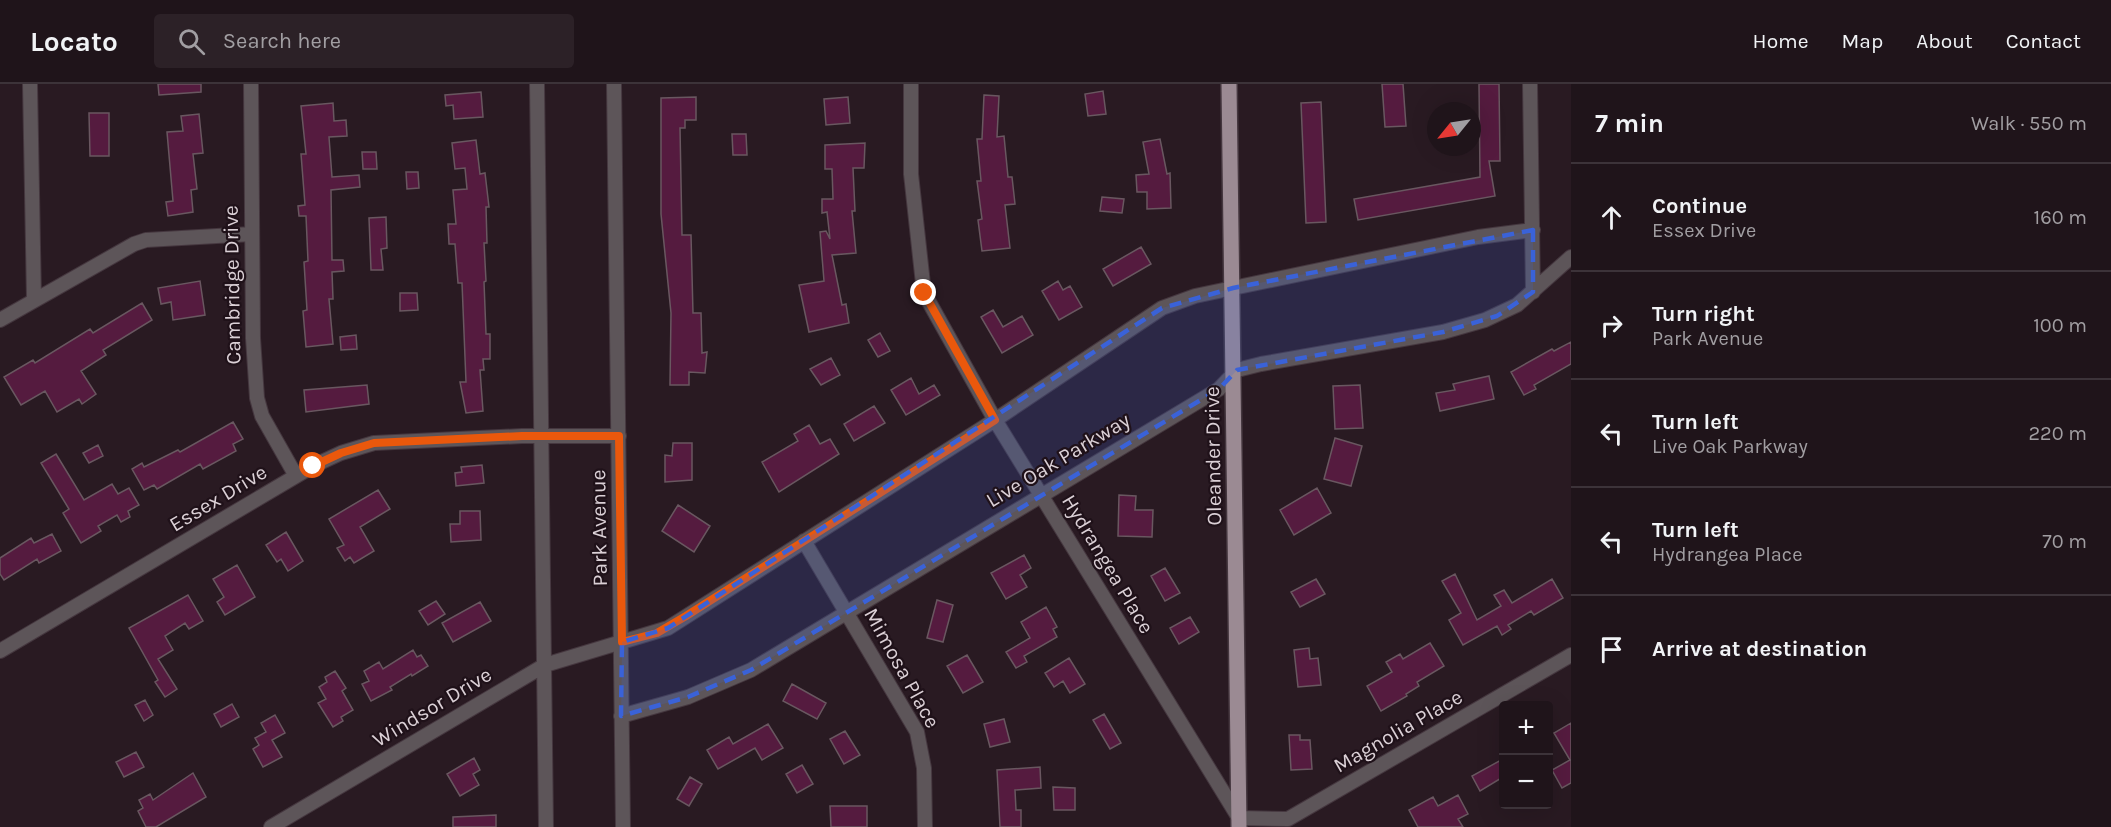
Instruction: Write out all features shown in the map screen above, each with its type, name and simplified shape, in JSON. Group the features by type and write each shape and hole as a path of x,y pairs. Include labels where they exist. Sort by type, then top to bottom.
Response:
{"main road":[{"name":"Oleander Drive","path":"1229,84 1239,823"}],"street":[{"path":"30,84 34,300"},
{"name":"Cambridge Drive","path":"250,84 253,338 257,398 268,427 296,476"},
{"path":"537,84 546,827"},
{"name":"Park Avenue","path":"614,84 622,642 622,827"},
{"name":"Hydrangea Place","path":"911,84 911,174 924,293 995,420 1239,823"},
{"path":"1530,84 1533,292"},
{"path":"622,642 668,628 995,420 1162,308 1195,296 1233,288 1478,237 1533,230"},
{"path":"0,320 146,240 252,234"},
{"name":"Live Oak Parkway","path":"621,716 661,706 731,680 847,613 1219,388 1238,370 1443,332 1485,320 1517,305 1571,257"},
{"name":"Essex Drive","path":"0,651 296,476 341,453 374,443 542,436 619,436"},
{"name":"Mimosa Place","path":"804,541 920,741 924,768 925,827"},
{"name":"Windsor Drive","path":"271,827 545,665 622,642"},
{"name":"Magnolia Place","path":"1239,823 1288,819 1571,656"}],"highlighted area":[{"path":"1533,230 1533,292 1497,316 1443,332 1237,370 1219,389 751,670 688,697 621,716 622,642 668,628 1162,308 1233,288"}],"building":[{"path":"158,84 201,84 201,92 159,95"},
{"path":"1382,84 1403,84 1406,126 1385,127"},
{"path":"1479,84 1499,84 1500,161 1489,161 1495,196 1358,220 1354,199 1480,177 1481,102"},
{"path":"1103,91 1106,114 1088,116 1085,94"},
{"path":"481,92 483,117 454,119 453,105 446,106 445,95"},
{"path":"984,95 999,96 997,137 1004,136 1008,177 1012,177 1015,204 1005,205 1010,248 982,251 978,220 982,219 977,181 981,181 977,139 982,139"},
{"path":"696,97 696,120 685,120 685,128 680,128 682,235 691,235 693,313 701,313 702,353 707,352 705,373 689,372 689,385 670,385 671,313 661,214 661,98"},
{"path":"848,97 850,123 826,125 824,99"},
{"path":"1321,102 1326,222 1306,223 1301,103"},
{"path":"333,103 334,121 346,120 347,136 329,137 332,177 359,175 360,187 331,190 332,260 343,260 344,271 332,272 333,299 329,299 333,344 306,347 303,311 307,310 304,262 308,261 306,216 299,216 298,206 305,205 301,154 306,154 301,106"},
{"path":"89,113 109,113 109,156 90,156"},
{"path":"199,114 203,153 193,154 197,189 191,190 193,212 168,216 166,202 173,201 167,132 183,131 181,116"},
{"path":"732,134 746,134 747,155 733,155"},
{"path":"1160,139 1167,174 1170,173 1171,208 1147,209 1147,192 1137,192 1136,175 1149,174 1143,142"},
{"path":"476,140 480,174 485,173 489,207 486,207 487,243 484,243 486,281 484,282 486,334 490,334 490,359 483,359 484,370 480,370 483,411 466,413 460,382 466,382 462,283 458,283 455,244 449,244 448,224 456,224 453,190 467,189 465,168 455,169 452,143"},
{"path":"865,143 864,168 853,168 855,211 852,211 856,253 832,255 842,305 846,304 849,323 809,332 799,285 824,281 820,232 826,231 830,239 827,212 822,213 822,199 833,199 832,169 825,169 825,145"},
{"path":"362,152 376,152 377,169 363,169"},
{"path":"406,172 418,172 419,188 407,189"},
{"path":"1102,197 1124,199 1122,213 1100,211"},
{"path":"386,217 387,248 381,249 383,270 371,270 369,218"},
{"path":"1141,247 1151,264 1113,286 1103,269"},
{"path":"200,281 205,315 173,320 171,302 161,304 158,288"},
{"path":"1058,281 1063,290 1070,286 1082,307 1059,320 1042,291"},
{"path":"400,293 417,293 418,310 400,311"},
{"path":"142,303 152,320 103,350 106,355 81,371 96,394 82,404 79,399 57,412 45,391 21,405 4,377 33,360 35,363 90,329 93,333"},
{"path":"993,310 1003,327 1022,316 1033,335 1002,353 981,317"},
{"path":"880,333 890,351 878,357 868,340"},
{"path":"356,335 357,349 341,350 340,337"},
{"path":"1571,342 1571,364 1534,385 1536,389 1524,395 1511,372 1552,349 1554,351"},
{"path":"831,358 840,375 821,385 810,369"},
{"path":"1489,376 1494,399 1440,411 1436,393 1455,390 1453,384"},
{"path":"911,378 919,394 934,385 940,395 906,415 891,390"},
{"path":"367,385 369,404 306,412 304,390"},
{"path":"1360,385 1363,428 1335,429 1333,386"},
{"path":"874,406 885,423 854,441 844,424"},
{"path":"233,422 243,439 233,444 236,451 203,469 200,464 157,489 154,485 144,490 132,469 142,463 144,467 178,450 180,452"},
{"path":"809,425 820,444 830,439 839,454 779,492 762,462 798,441 794,434"},
{"path":"1335,438 1362,446 1351,486 1324,479"},
{"path":"673,443 692,443 692,480 665,482 665,455 672,456"},
{"path":"98,445 103,456 89,463 83,453"},
{"path":"56,454 84,500 112,484 118,494 129,488 139,505 128,511 130,517 121,522 117,515 98,526 101,531 81,543 63,513 69,509 41,463"},
{"path":"482,465 484,483 456,486 455,473 462,472 461,467"},
{"path":"1317,488 1331,513 1294,535 1280,510"},
{"path":"378,490 390,509 360,527 374,551 354,563 350,557 345,561 337,548 344,545 329,519"},
{"path":"1119,495 1136,496 1135,510 1153,510 1152,537 1118,536"},
{"path":"678,505 710,526 694,552 662,531"},
{"path":"460,511 480,511 481,540 451,542 450,524 460,524"},
{"path":"286,532 303,561 288,571 281,559 277,562 266,545"},
{"path":"52,534 61,551 39,563 37,559 4,580 0,574 0,558 31,538 34,543"},
{"path":"1024,555 1031,568 1020,575 1027,587 1006,599 991,573"},
{"path":"237,565 255,597 225,615 217,602 224,597 213,579"},
{"path":"1165,568 1180,593 1165,601 1151,576"},
{"path":"1455,574 1477,620 1501,606 1494,595 1504,590 1512,603 1552,579 1563,598 1534,615 1531,611 1508,625 1511,629 1502,635 1497,626 1463,645 1449,620 1461,613 1442,581"},
{"path":"1316,579 1325,594 1300,607 1291,592"},
{"path":"188,595 203,621 189,629 185,623 165,636 173,650 158,659 177,689 165,697 155,682 158,680 129,628"},
{"path":"937,600 953,605 943,642 927,638"},
{"path":"436,601 445,614 428,625 419,611"},
{"path":"480,602 491,621 453,642 442,623"},
{"path":"1046,607 1057,627 1053,629 1057,637 1024,656 1027,662 1016,668 1006,652 1030,638 1021,622"},
{"path":"1190,617 1199,632 1179,644 1170,628"},
{"path":"1430,643 1444,666 1417,682 1419,686 1406,694 1407,696 1381,711 1367,686 1392,672 1386,662 1400,654 1403,659"},
{"path":"1309,648 1310,659 1318,658 1321,685 1298,687 1294,650"},
{"path":"413,650 417,657 421,655 428,666 412,676 411,674 390,687 392,690 371,701 362,684 369,681 364,671 379,662 383,669"},
{"path":"967,655 983,682 963,693 947,666"},
{"path":"1069,658 1085,684 1070,693 1063,681 1054,687 1045,673"},
{"path":"335,671 346,688 342,691 353,710 341,717 343,721 333,727 318,703 326,699 319,687 327,682 325,677"},
{"path":"792,684 826,703 817,719 783,701"},
{"path":"145,700 153,715 144,721 135,705"},
{"path":"232,704 239,717 221,727 214,714"},
{"path":"1104,714 1121,743 1110,749 1093,720"},
{"path":"275,715 285,733 272,740 282,757 263,767 253,749 259,745 255,738 266,732 261,723"},
{"path":"1004,719 1010,742 990,747 984,724"},
{"path":"1571,723 1571,783 1562,788 1553,769 1570,760 1554,733"},
{"path":"768,724 783,748 762,760 755,748 718,769 707,750 729,737 733,744"},
{"path":"845,731 860,755 844,764 830,739"},
{"path":"1289,735 1300,735 1300,740 1310,740 1312,769 1291,770"},
{"path":"136,752 144,767 124,777 116,762"},
{"path":"474,758 480,770 473,774 479,785 460,796 447,774"},
{"path":"1499,761 1499,779 1480,791 1472,776"},
{"path":"802,765 813,784 797,793 786,774"},
{"path":"1040,767 1041,788 1015,790 1016,810 1021,810 1021,827 1000,827 997,770"},
{"path":"193,773 206,797 156,827 146,827 138,811 143,808 139,800 150,794 153,800"},
{"path":"690,777 702,784 689,806 677,799"},
{"path":"1053,787 1075,788 1075,810 1054,810"},
{"path":"1458,795 1468,814 1458,819 1463,827 1418,827 1409,810 1433,797 1438,806"},
{"path":"830,806 867,806 867,827 831,827"},
{"path":"496,815 496,827 453,827 453,817"}],"route":[{"path":"313,466 359,446 374,443 522,436 619,436 622,642 657,633 995,420 924,293"}]}
